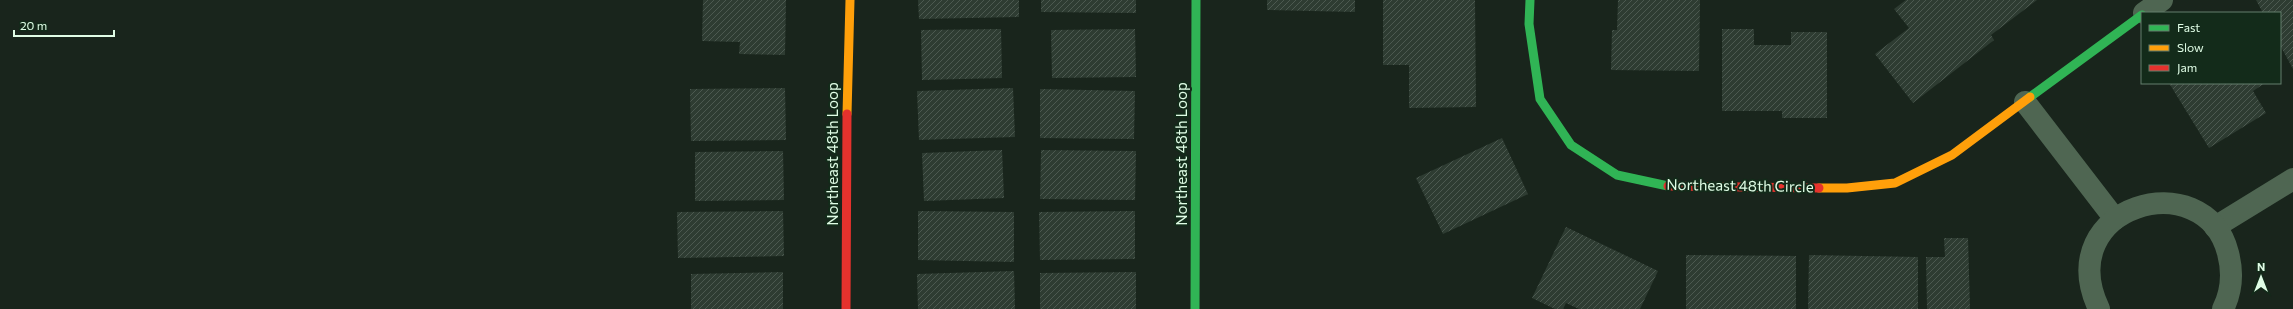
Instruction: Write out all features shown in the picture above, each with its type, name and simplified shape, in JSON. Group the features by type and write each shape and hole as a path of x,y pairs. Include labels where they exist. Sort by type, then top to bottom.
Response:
{"street":[{"name":"Northeast 48th Loop","path":"846,309 847,84 850,0"},
{"name":"Northeast 48th Loop","path":"1195,309 1196,0"},
{"name":"Northeast 48th Circle","path":"1530,0 1529,24 1540,99 1571,145 1618,176 1666,186 1847,188 1895,183 1952,155 2141,15"},
{"name":"Northeast 48th Circle","path":"2146,12 2162,0"},
{"path":"2025,102 2115,218"},
{"path":"2215,227 2293,179"},
{"path":"2099,309 2092,294 2090,280 2092,253 2101,234 2115,218 2134,208 2156,202 2178,204 2199,213 2215,227 2226,246 2232,266 2231,288 2222,309"}],"building":[{"path":"703,0 786,0 785,55 739,54 740,42 702,41"},
{"path":"918,0 1019,0 1019,17 919,19"},
{"path":"1041,0 1136,0 1136,13 1041,12"},
{"path":"1267,0 1355,0 1355,12 1267,10"},
{"path":"1383,0 1475,0 1476,107 1409,108 1409,65 1383,65"},
{"path":"1618,0 1700,0 1699,71 1611,70 1612,30 1617,30"},
{"path":"1906,0 2037,0 1991,35 1994,40 1913,103 1875,54 1909,28 1894,9"},
{"path":"2256,0 2293,0 2293,69 2281,47 2281,12 2262,12"},
{"path":"1001,29 1002,78 922,80 921,30"},
{"path":"1135,29 1136,77 1052,78 1051,30"},
{"path":"1722,29 1754,29 1754,45 1791,45 1791,32 1827,32 1827,118 1782,118 1782,111 1722,111"},
{"path":"2170,84 2264,84 2253,91 2266,113 2209,148"},
{"path":"785,88 786,140 691,141 690,89"},
{"path":"1013,88 1015,137 919,140 917,91"},
{"path":"1040,89 1135,91 1134,139 1040,138"},
{"path":"1502,138 1528,194 1443,234 1416,178"},
{"path":"1002,150 1004,198 924,201 922,153"},
{"path":"1041,150 1136,151 1135,200 1040,199"},
{"path":"783,151 784,200 695,201 695,152"},
{"path":"783,211 784,256 678,258 677,212"},
{"path":"918,211 1014,212 1014,262 918,260"},
{"path":"1135,211 1135,259 1040,260 1039,212"},
{"path":"1566,227 1658,271 1640,309 1579,309 1566,303 1563,309 1555,309 1532,298"},
{"path":"1944,238 1968,238 1970,309 1927,309 1926,257 1945,257"},
{"path":"1686,255 1796,256 1796,309 1686,309"},
{"path":"1809,255 1918,257 1918,309 1808,309"},
{"path":"1014,271 1015,309 918,309 917,274"},
{"path":"783,272 783,309 691,309 691,274"},
{"path":"1136,272 1136,309 1040,309 1040,273"}],"traffic: fast":[{"path":"1195,309 1196,0"},
{"path":"1530,0 1529,24 1540,99 1571,145 1617,175 1668,186"},
{"path":"2030,97 2141,16"}],"traffic: slow":[{"path":"847,114 850,0"},
{"path":"1819,188 1847,188 1895,183 1952,155 2030,97"}],"traffic: jam":[{"path":"846,309 847,114"},
{"path":"1668,186 1819,188"}]}
